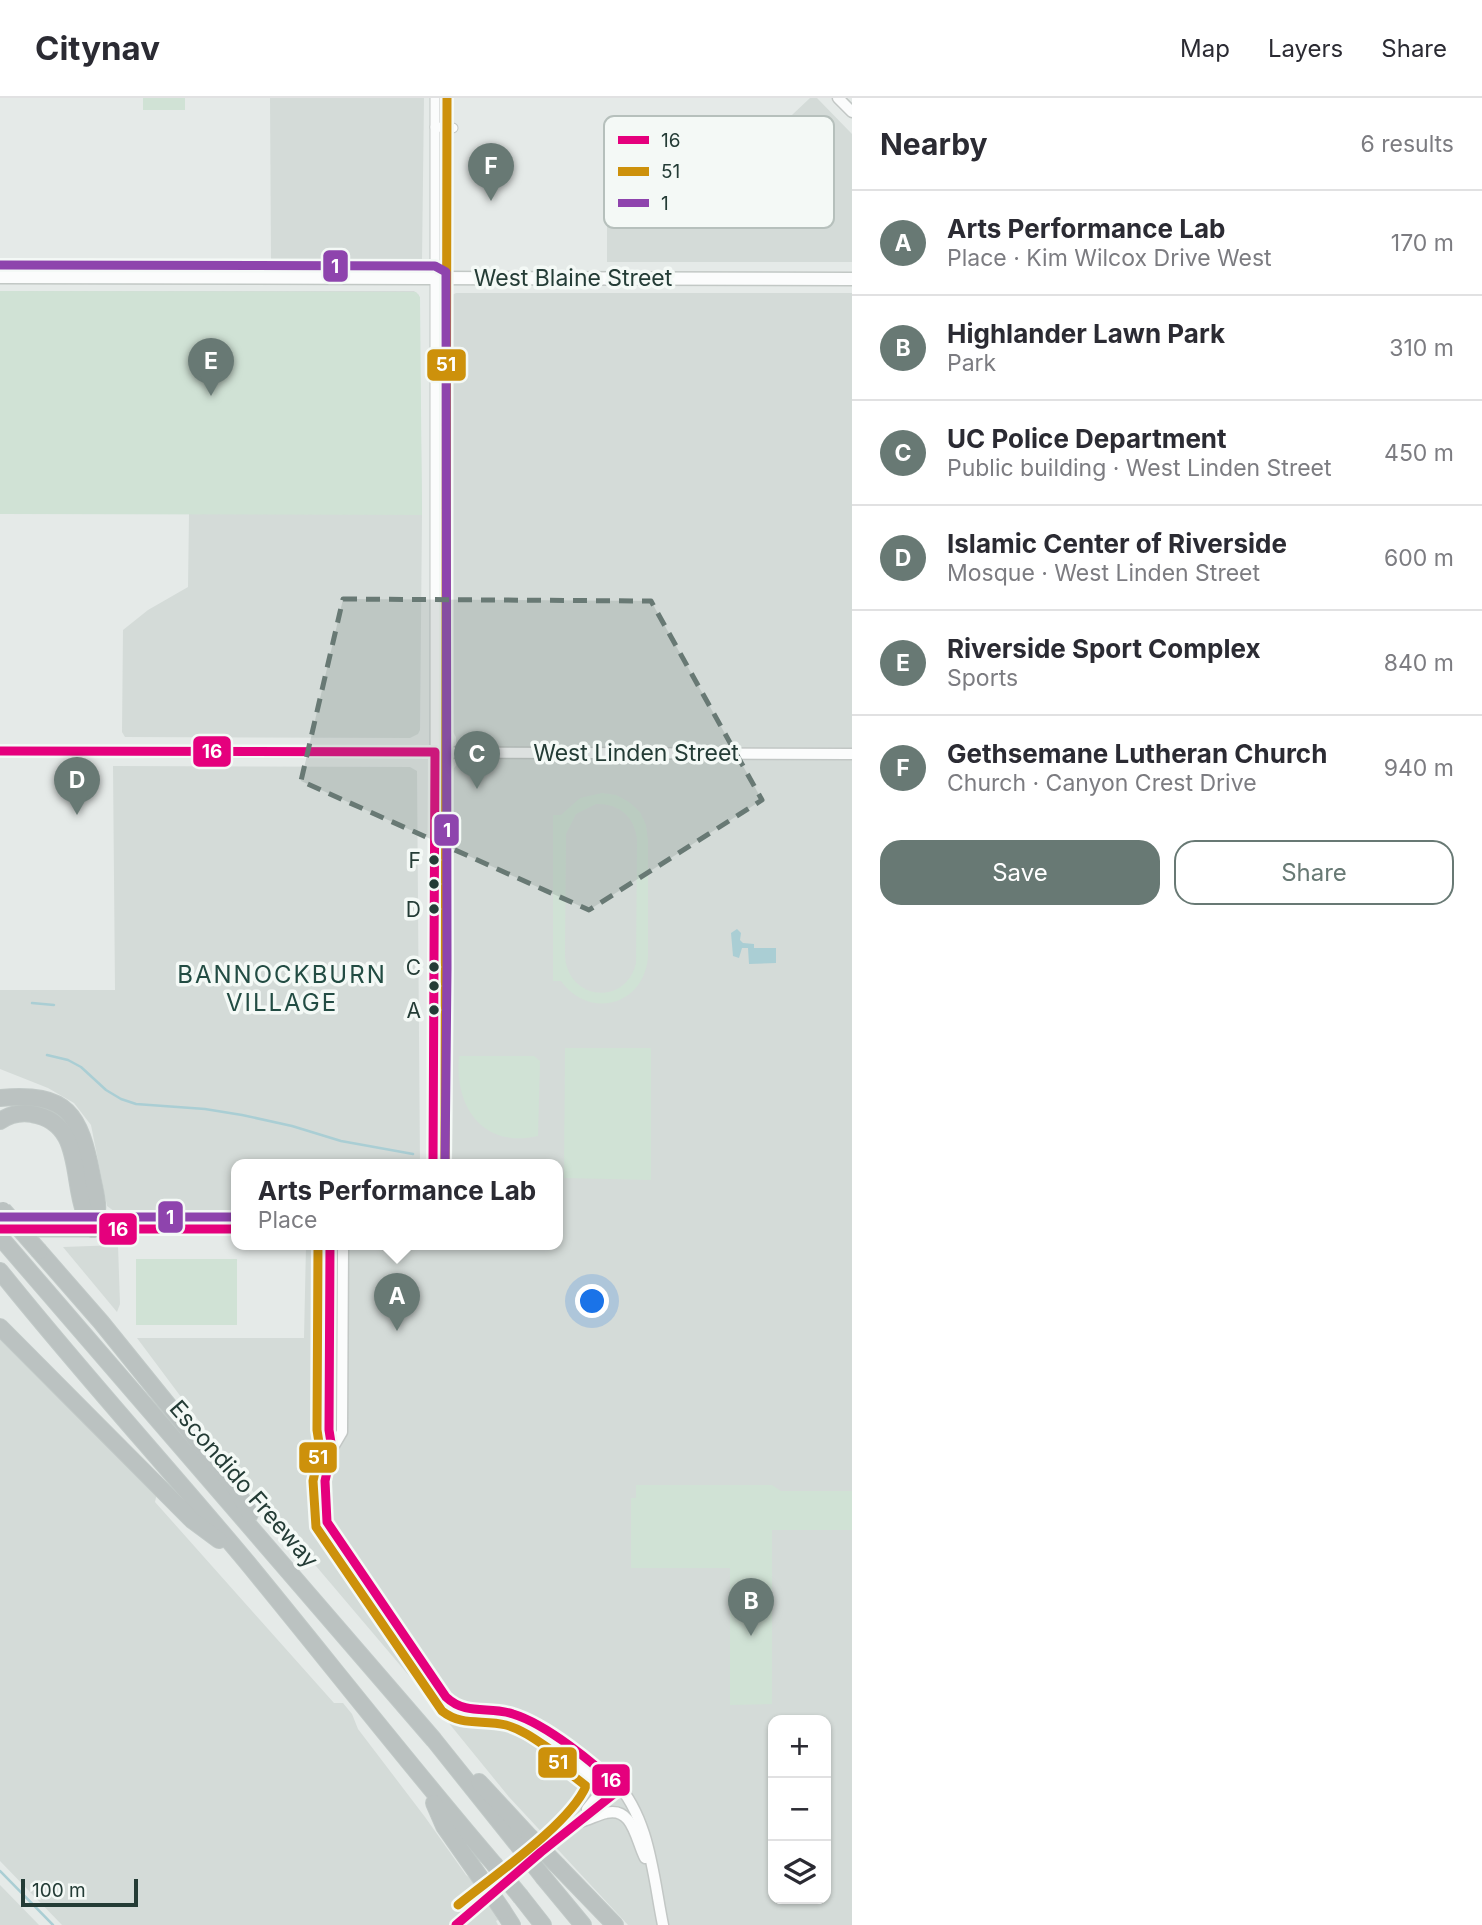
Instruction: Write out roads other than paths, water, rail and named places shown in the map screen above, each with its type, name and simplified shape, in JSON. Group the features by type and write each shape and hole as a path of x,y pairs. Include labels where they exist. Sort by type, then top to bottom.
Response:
{"highway":[{"path":"0,1098 43,1098 66,1111 75,1121 85,1140 99,1214 93,1229"},
{"path":"0,1121 28,1113 44,1116 58,1127 70,1147 84,1213 93,1229"},
{"path":"2,1207 101,1322 236,1489 267,1544"},
{"name":"Escondido Freeway","path":"4,1242 523,1840 544,1878 583,1925"},
{"path":"0,1271 55,1340 245,1560 543,1925"},
{"path":"0,1327 192,1520 245,1560"},
{"path":"428,1787 444,1826 512,1925"},
{"path":"523,1840 558,1866 615,1925"}],"main road":[{"name":"West Blaine Street","path":"0,276 852,279"},
{"path":"28,1229 93,1229"}],"street":[{"path":"433,1159 435,98"},
{"path":"838,98 852,112"},
{"path":"435,127 453,128"},
{"name":"West Linden Street","path":"0,751 852,754"},
{"path":"93,1229 231,1228"},
{"path":"330,1250 329,1430 332,1449"},
{"path":"343,1250 342,1432 332,1449 325,1481 327,1522 446,1697 462,1709 496,1711 530,1722 605,1773 620,1789 640,1821 663,1925"},
{"path":"567,1746 566,1755 597,1779 600,1785 596,1799 577,1822"},
{"path":"456,1925 620,1789"},
{"path":"577,1822 610,1812 626,1815 653,1876"}],"water":[{"path":"737,929 741,933 740,940 743,943 754,944 754,948 776,948 776,963 749,964 748,948 742,948 739,958 733,956 731,933"}],"waterway":[{"path":"32,1003 54,1005"},
{"path":"47,1055 68,1060 81,1067 106,1090 136,1104 205,1109 242,1115 341,1141 413,1154"},
{"path":"0,1871 53,1925"}],"tunnel":[{"path":"0,1229 26,1229"}],"place":[{"name":"Gethsemane Lutheran Church","path":"491,201"},
{"name":"Riverside Sport Complex","path":"211,396"},
{"name":"UC Police Department","path":"477,789"},
{"name":"Islamic Center of Riverside","path":"77,815"},
{"name":"F","path":"434,860"},
{"name":"D","path":"434,909"},
{"name":"C","path":"434,967"},
{"name":"A","path":"434,1010"},
{"name":"Arts Performance Lab","path":"397,1331"},
{"name":"Highlander Lawn Park","path":"751,1636"}],"district":[{"name":"BANNOCKBURN VILLAGE","path":"282,989"}]}
